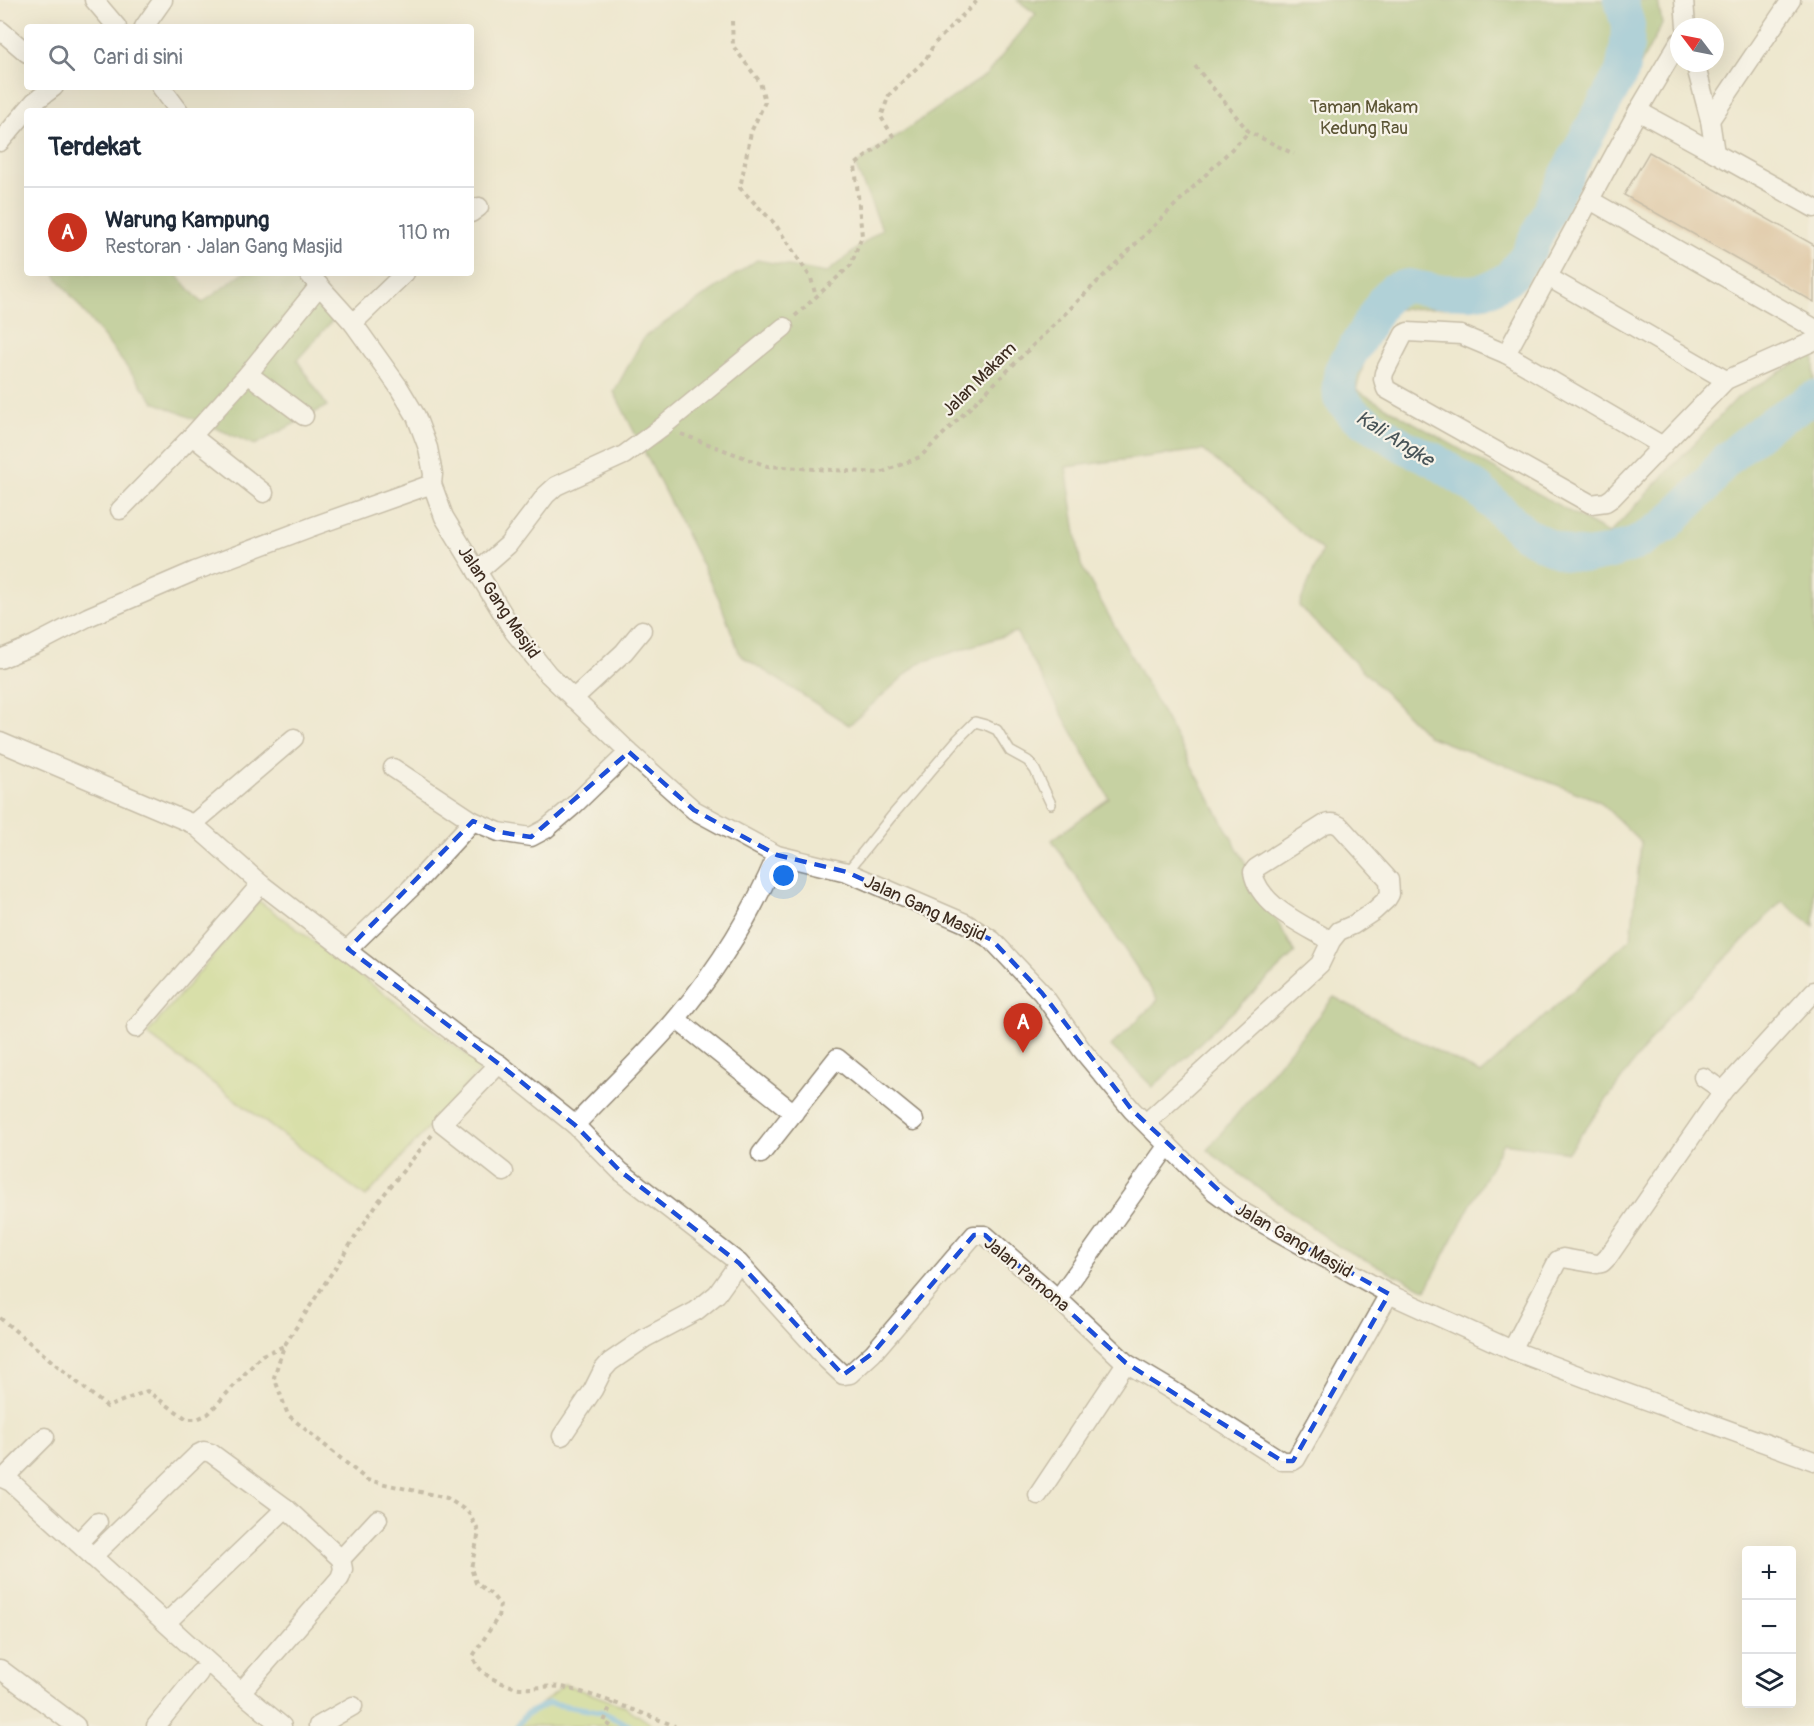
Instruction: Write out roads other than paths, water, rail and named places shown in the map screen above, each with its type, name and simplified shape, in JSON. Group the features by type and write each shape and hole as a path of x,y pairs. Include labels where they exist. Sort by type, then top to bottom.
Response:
{"street":[{"path":"94,0 110,24"},
{"path":"146,24 163,0"},
{"path":"1684,0 1685,18"},
{"path":"1710,120 1787,1"},
{"path":"0,30 24,50"},
{"path":"1506,354 1638,111 1670,57"},
{"path":"1697,72 1710,120 1715,153"},
{"path":"27,108 50,90"},
{"path":"163,90 177,108"},
{"path":"4,129 24,111"},
{"path":"1638,111 1814,208"},
{"path":"1590,200 1814,328"},
{"path":"353,324 402,276"},
{"path":"1548,277 1726,380"},
{"path":"120,510 248,374 314,279"},
{"name":"Jalan Gang Masjid","path":"314,279 353,324 398,386 416,416 428,448 433,474 432,484 444,517 514,632 548,674 573,699 629,753 694,810 777,855 847,872 965,923 992,940 1042,993 1082,1050 1132,1110 1215,1192 1240,1211 1389,1294 1512,1350 1814,1461"},
{"path":"477,572 508,544 546,495 556,486 624,455 662,427 784,327"},
{"path":"1663,446 1506,354 1461,335 1408,332 1404,334 1384,373 1383,383 1386,389 1592,504 1606,502 1612,498 1663,446 1726,380 1814,340"},
{"path":"248,374 304,416"},
{"path":"192,436 264,493"},
{"path":"0,659 34,645 88,617 195,572 432,484"},
{"path":"573,699 624,652 642,630"},
{"path":"193,824 294,738"},
{"name":"Jalan Pamona","path":"0,742 193,824 261,884 468,1044 499,1064 575,1125 620,1171 739,1263 843,1376 850,1374 873,1353 974,1235 985,1235 1126,1363 1282,1461 1293,1461 1296,1460 1317,1426 1389,1294"},
{"path":"393,768 473,820 499,832 531,837 546,829 573,806 629,753"},
{"path":"348,949 411,888 473,820"},
{"path":"1146,1123 1320,964 1339,931 1353,925 1387,899 1391,889 1389,880 1335,823 1326,824 1253,872 1258,887 1281,913 1332,940"},
{"path":"575,1125 676,1019 706,979 764,886 777,855"},
{"path":"136,1028 261,884"},
{"path":"1512,1350 1558,1260 1563,1258 1597,1264 1602,1263 1608,1257 1723,1091 1814,991"},
{"path":"676,1019 794,1113"},
{"path":"761,1154 837,1058 914,1121"},
{"path":"499,1064 442,1123 504,1172"},
{"path":"1703,1077 1723,1091"},
{"path":"1058,1299 1168,1145"},
{"path":"562,1436 610,1362 645,1338 696,1311 717,1294 739,1263"},
{"path":"1038,1495 1126,1363"},
{"path":"45,1437 2,1477 11,1482 241,1692 282,1726"},
{"path":"92,1557 198,1454 204,1451 212,1453 286,1508 341,1559 343,1569 340,1578 241,1692"},
{"path":"167,1622 286,1508"},
{"path":"341,1559 378,1519"},
{"path":"78,1543 98,1522"},
{"path":"0,1669 64,1722"},
{"path":"167,1722 199,1673"},
{"path":"318,1726 352,1706"}],"lane":[{"path":"847,872 957,739 975,722 997,730 1010,751 1028,761 1035,770 1051,804"}],"waterway":[{"name":"Kali Angke","path":"1621,0 1628,25 1622,72 1576,156 1527,255 1510,277 1490,289 1471,292 1436,291 1408,286 1393,290 1383,301 1341,370 1340,398 1354,414 1404,446 1434,460 1478,489 1524,533 1567,554 1590,556 1635,544 1665,526 1705,487 1724,462 1741,447 1770,424 1814,398"},
{"path":"517,1726 525,1715 549,1703 602,1712 630,1726"}],"place":[{"name":"Warung Kampung","path":"1023,1053"}],"park label":[{"name":"Taman Makam Kedung Rau","path":"1364,117"}]}
